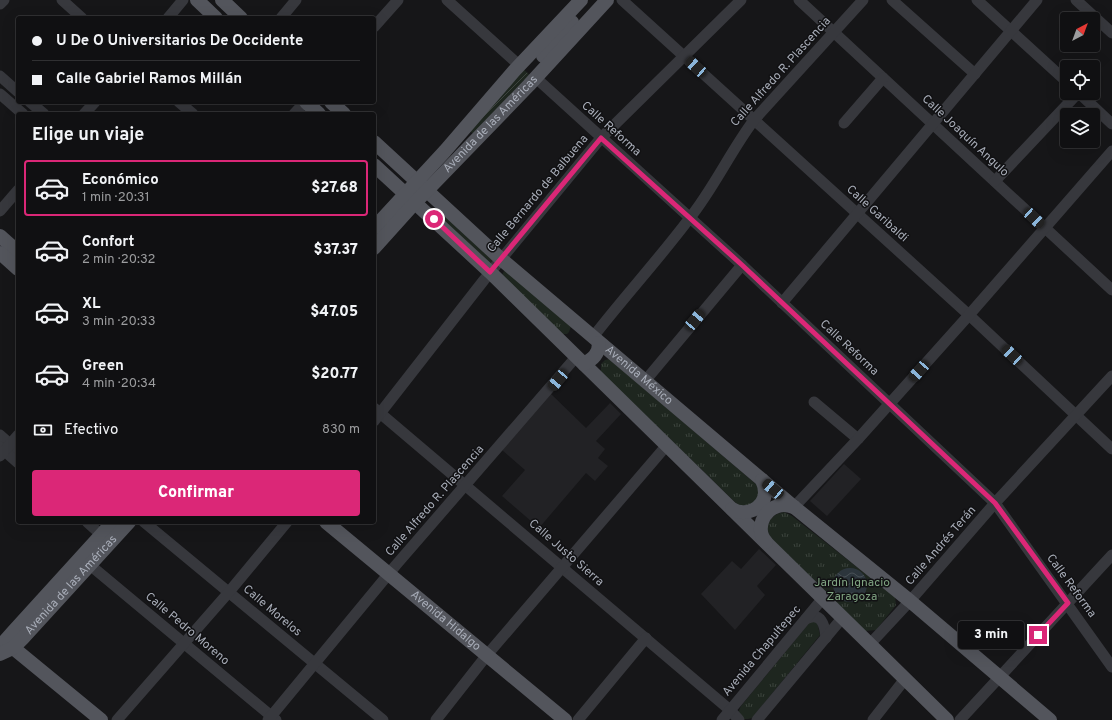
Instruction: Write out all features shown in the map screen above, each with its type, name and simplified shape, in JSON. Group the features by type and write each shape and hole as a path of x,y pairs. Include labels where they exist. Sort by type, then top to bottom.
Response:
{"main road":[{"path":"197,0 214,16"},
{"path":"222,0 239,16"},
{"path":"536,78 532,72 535,66 569,26 579,10 582,0"},
{"name":"Avenida de las Américas","path":"376,245 411,198 416,182 519,65 582,0"},
{"name":"Avenida de las Américas","path":"376,226 411,198 427,192 536,78 607,0"},
{"path":"308,104 317,112"},
{"path":"333,104 342,112"},
{"name":"Avenida México","path":"376,144 501,260 794,507 910,601 1050,720"},
{"path":"376,166 490,272 947,720"},
{"path":"0,236 16,250"},
{"path":"0,253 16,267"},
{"path":"566,347 570,337 581,327"},
{"path":"580,360 594,358 599,347 596,340"},
{"path":"732,509 739,512 746,512 755,509 761,504 764,498 764,487 762,480"},
{"path":"767,543 761,534 761,526 764,517 770,509 787,505 794,507"},
{"name":"Avenida de las Américas","path":"4,646 85,561 109,531 125,524"},
{"name":"Avenida Hidalgo","path":"328,524 565,720"},
{"path":"4,646 101,720"}],"street":[{"path":"0,4 4,0"},
{"path":"62,0 80,16"},
{"path":"170,16 183,0"},
{"path":"283,16 296,0"},
{"path":"376,25 398,0"},
{"path":"447,0 519,65"},
{"name":"Calle Garibaldi","path":"622,0 969,315 1112,449"},
{"name":"Calle Bernardo de Balbuena","path":"376,414 490,272 601,138 742,0"},
{"name":"Calle Joaquín Angulo","path":"799,0 1112,290"},
{"name":"Calle Alfredo R. Plascencia","path":"596,340 690,219 739,140 754,120 863,0"},
{"path":"892,0 975,74"},
{"path":"977,0 1060,76"},
{"path":"782,303 1038,0"},
{"path":"1076,0 1112,33"},
{"path":"0,76 16,90"},
{"name":"Calle Reforma","path":"536,78 742,265 995,503 1068,603 1112,667"},
{"path":"844,122 882,78"},
{"path":"0,94 21,112"},
{"path":"995,181 1071,100"},
{"path":"1086,100 1112,124"},
{"path":"32,104 42,112"},
{"path":"86,112 93,104"},
{"path":"181,104 191,112"},
{"path":"296,112 304,104"},
{"path":"794,507 890,404 1112,151"},
{"path":"0,210 16,192"},
{"path":"645,381 742,265"},
{"name":"Calle Alfredo R. Plascencia","path":"272,719 315,664 464,485 550,389 580,360"},
{"name":"Calle Andrés Terán","path":"870,644 910,601 995,503 1112,376"},
{"path":"814,402 858,439"},
{"name":"Calle Justo Sierra","path":"376,414 562,567 730,710 739,720"},
{"path":"0,435 7,450 16,460"},
{"path":"7,450 16,438"},
{"path":"436,720 487,655 667,445"},
{"path":"92,524 109,531"},
{"name":"Calle Morelos","path":"146,524 383,720"},
{"path":"117,720 229,592 285,524"},
{"path":"960,720 1112,555"},
{"name":"Calle Pedro Moreno","path":"85,561 184,643 272,719"},
{"name":"Avenida Chapultepec","path":"722,720 823,598"},
{"path":"806,619 813,617 821,620 826,628 826,638"},
{"path":"757,720 843,617"},
{"path":"578,720 646,638"},
{"path":"873,720 905,679"}],"shaded area":[{"path":"550,393 586,428 610,403 621,414 596,441 605,449 598,458 608,466 595,481 586,473 539,528 502,496 525,470 502,450"},
{"path":"844,464 861,479 827,516 810,501"},
{"path":"759,549 776,565 757,586 765,595 735,630 701,594 732,561 741,569"}],"green space":[{"path":"523,69 530,75 474,134 469,131"},
{"path":"438,208 496,261 490,267 432,214"},
{"path":"504,271 506,271 571,326 569,332 567,334 562,334 502,275"},
{"path":"609,359 757,485 760,494 752,506 738,505 603,374 601,371 601,364 605,360"},
{"name":"Jardín Ignacio Zaragoza","path":"784,512 792,516 895,597 896,605 876,630 865,631 770,537 768,533 768,524 775,515"},
{"path":"810,622 817,622 820,635 752,718 743,719 738,713 741,706"}],"water":[{"path":"853,568 860,570 865,575 867,585 865,595 860,600 847,602 840,600 835,595 833,582 835,575 840,570"}],"route":[{"path":"434,219 490,272 601,138 742,265 995,503 1068,603 1038,635"}]}
